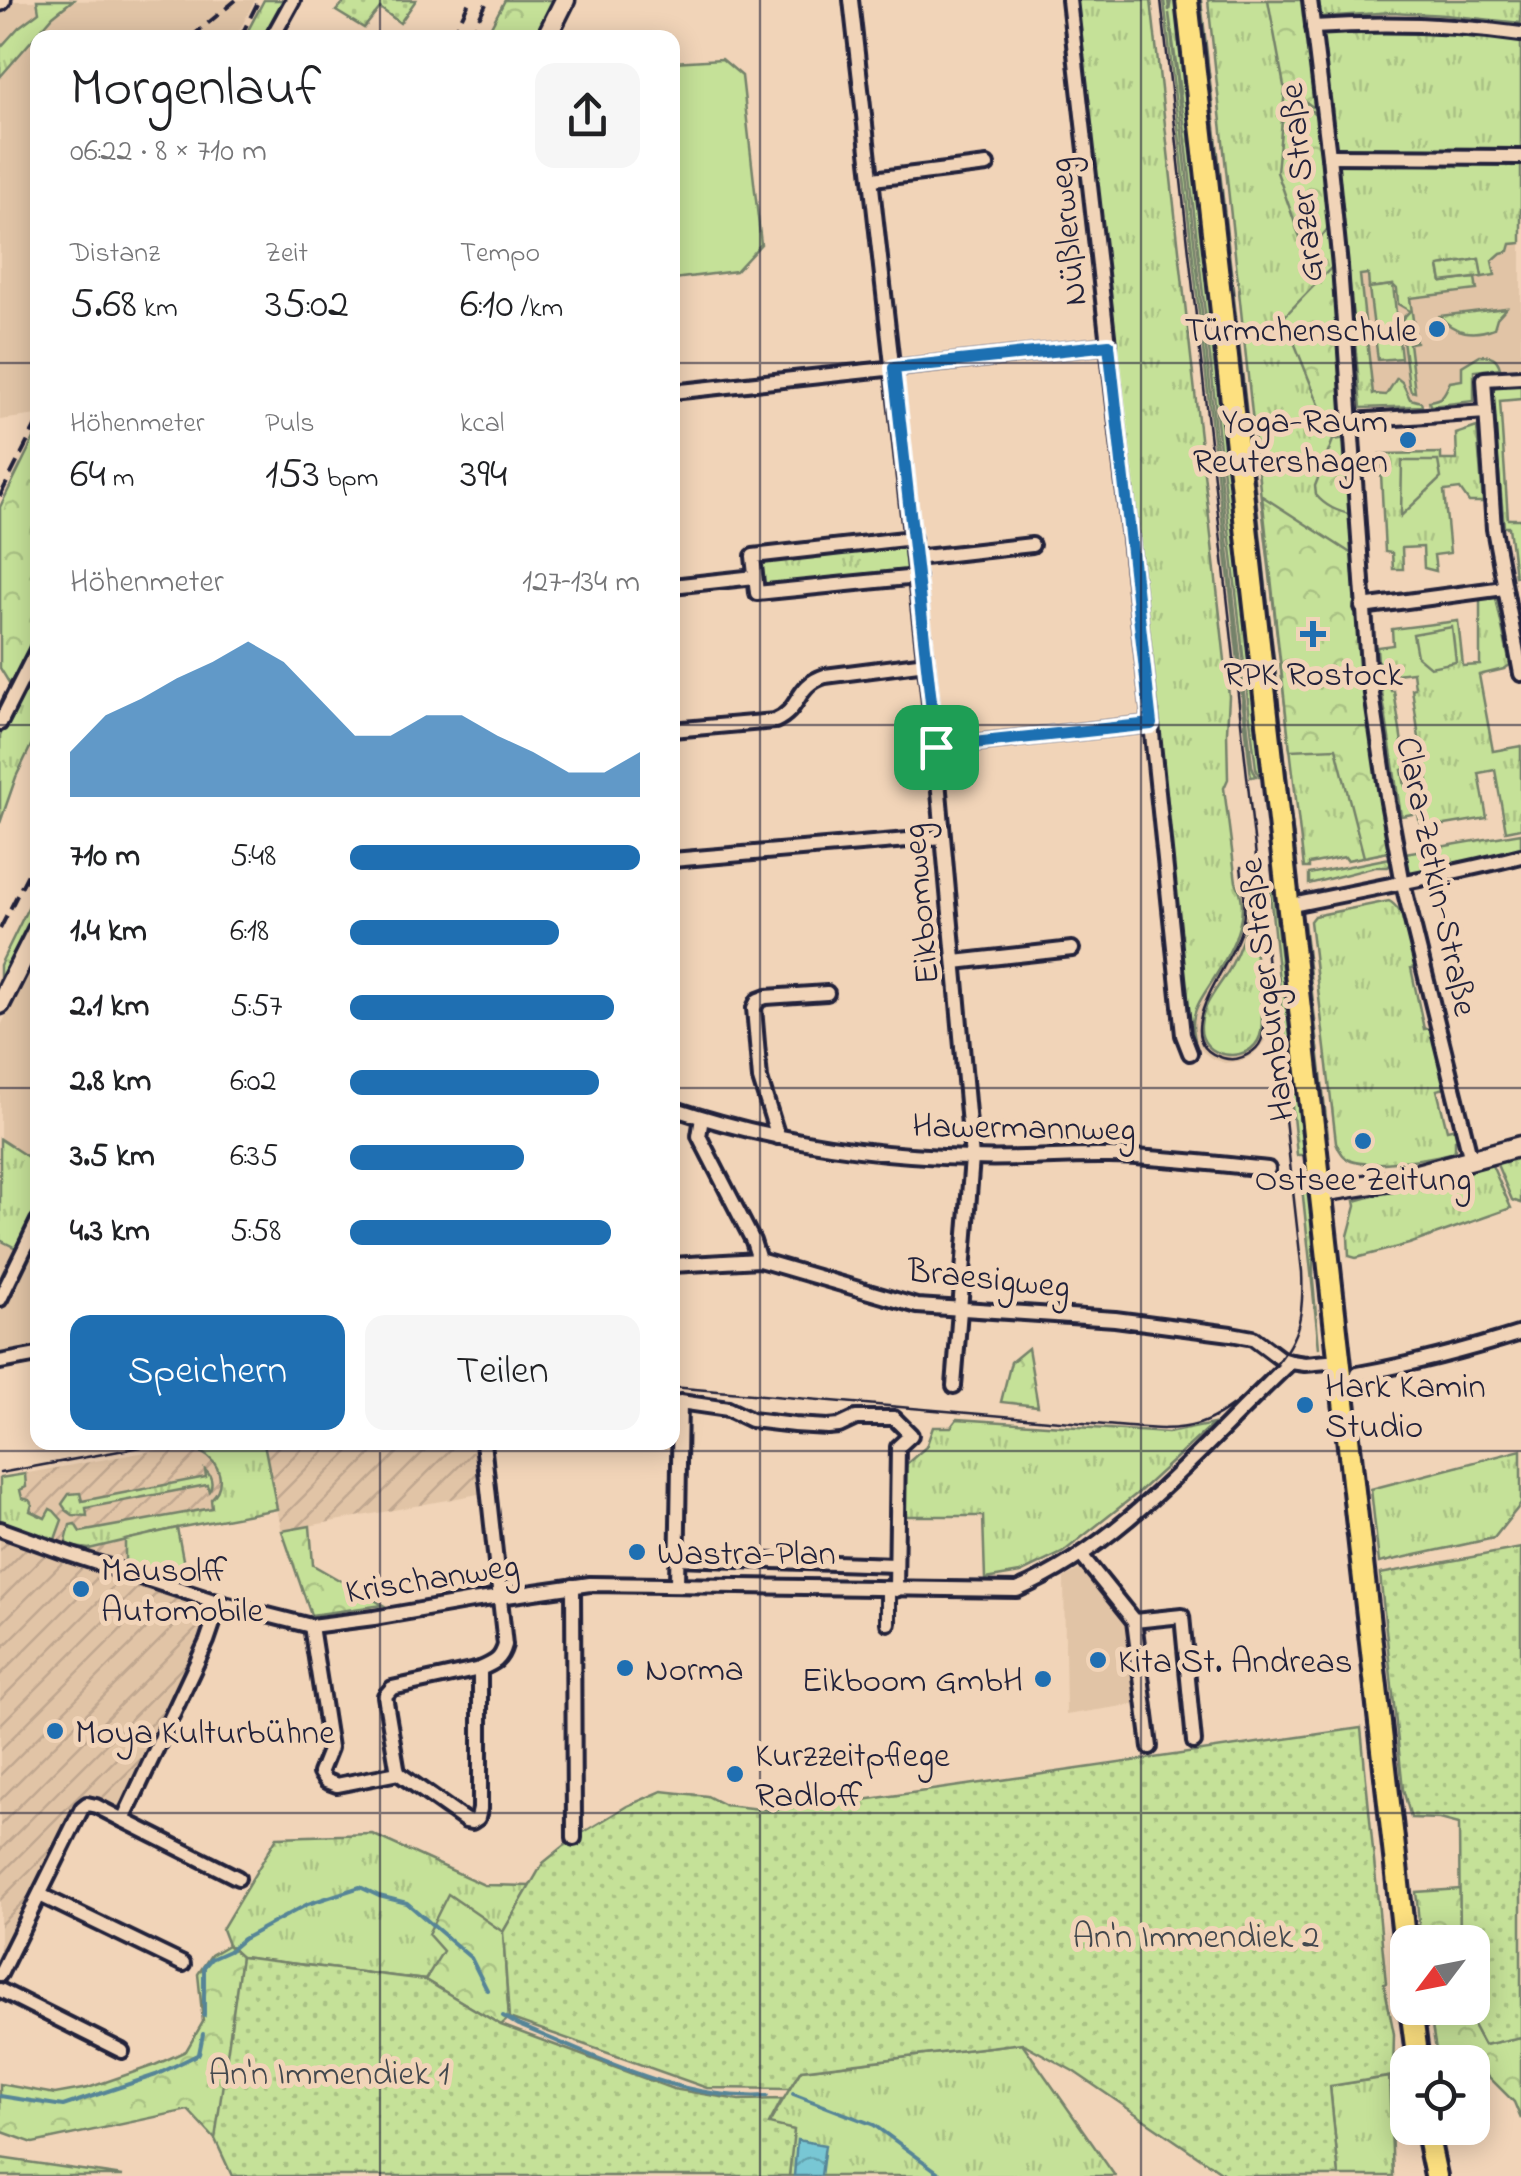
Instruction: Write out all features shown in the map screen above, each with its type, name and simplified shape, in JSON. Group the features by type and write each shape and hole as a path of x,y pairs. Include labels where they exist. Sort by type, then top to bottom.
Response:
{"main road":[{"name":"Hamburger Straße","path":"1187,0 1403,1925"},
{"path":"1430,2145 1436,2176"}],"street":[{"path":"276,30 292,0"},
{"path":"550,30 565,0"},
{"name":"Eikbomweg","path":"852,0 936,747 972,1158 954,1386"},
{"name":"Nüßlerweg","path":"1069,0 1183,1035 1190,1052"},
{"name":"Grazer Straße","path":"1310,0 1329,156 1352,421"},
{"path":"1313,27 1437,24 1521,34"},
{"path":"1329,156 1521,157"},
{"path":"873,179 987,164"},
{"path":"680,391 1109,345"},
{"path":"1521,376 1484,379 1494,528 1521,674"},
{"path":"1352,421 1486,412"},
{"name":"Clara-Zetkin-Straße","path":"1352,421 1362,607 1375,715 1404,884 1468,1149"},
{"path":"912,538 753,556 756,593 917,577"},
{"path":"915,558 1032,545"},
{"path":"680,585 755,577"},
{"path":"1362,607 1504,588"},
{"path":"680,729 775,721 792,710 804,687 813,680 926,663"},
{"path":"0,723 30,664"},
{"path":"936,747 1151,724"},
{"path":"680,859 943,837"},
{"path":"1288,906 1521,856"},
{"path":"0,1004 30,944"},
{"path":"954,962 1072,949"},
{"path":"778,1136 760,1079 754,1008 758,1000 766,997 827,993"},
{"name":"Hawermannweg","path":"680,1111 778,1136 881,1152 972,1158 1111,1156 1268,1169"},
{"path":"702,1118 699,1136 759,1260"},
{"path":"1321,1192 1391,1181 1468,1149 1521,1146"},
{"path":"0,1300 30,1238"},
{"name":"Braesigweg","path":"680,1265 759,1260 917,1306 1115,1319 1252,1338 1291,1362"},
{"path":"1358,1374 1521,1333"},
{"path":"0,1362 30,1356"},
{"path":"1291,1362 1339,1361"},
{"name":"Krischanweg","path":"0,1528 220,1603 311,1626 573,1586 678,1584 892,1590 1010,1598 1115,1532 1291,1362"},
{"path":"680,1402 728,1408 751,1420 794,1425 828,1427 856,1418 894,1418 911,1434 898,1447 896,1565 888,1622"},
{"path":"480,1669 480,1809 478,1818 472,1822 398,1773 386,1696 392,1688 480,1669 502,1655 505,1645 484,1450"},
{"path":"678,1584 679,1450"},
{"path":"1081,1554 1134,1621 1150,1747"},
{"path":"677,1558 896,1565"},
{"path":"573,1586 574,1838"},
{"path":"123,1820 207,1641 220,1603"},
{"path":"1134,1621 1182,1616 1194,1742"},
{"path":"311,1626 330,1748 320,1774 337,1785 398,1773"},
{"path":"0,1974 87,1804 238,1878"},
{"path":"40,1895 182,1964"},
{"path":"0,1990 122,2051"}],"shaded area":[{"path":"255,0 240,30 30,30 30,416 0,420 0,1"},
{"name":"Türmchenschule","path":"1521,243 1521,366 1474,371 1474,401 1361,408 1348,263"},
{"path":"1242,893 1246,894 1249,912 1243,941 1205,1011 1202,1037 1217,1053 1244,1053 1260,1035 1261,1002 1265,1041 1252,1056 1225,1063 1202,1051 1195,1040 1193,1022 1235,939"},
{"path":"30,965 30,1348 0,1352 0,1028"},
{"path":"157,1450 484,1450 489,1492 282,1531 277,1509 177,1528 187,1582 220,1603 123,1820 87,1804 0,1974 0,1478"},
{"name":"Kita St. Andreas","path":"1085,1566 1126,1616 1136,1704 1066,1715 1064,1578"}],"green space":[{"path":"37,0 73,0 41,30 30,30 30,42 0,77 0,48 39,12"},
{"path":"264,0 286,0 270,30 248,30"},
{"path":"346,0 416,0 400,23 380,8 364,28 336,11"},
{"path":"505,0 557,0 542,30 489,30"},
{"path":"1069,0 1151,0 1229,696 1228,779 1224,788 1236,882 1241,894 1241,920 1226,958 1195,1012 1195,1040 1185,1043"},
{"path":"1164,0 1168,0 1169,11 1171,0 1176,0 1262,776 1256,768 1251,727 1169,13 1256,776 1251,777"},
{"path":"1195,0 1201,0 1297,867 1293,867 1289,837"},
{"path":"1208,0 1304,0 1342,376 1358,642 1388,852 1309,864 1309,868 1304,868"},
{"path":"1268,0 1304,0 1317,110 1284,86"},
{"path":"1318,0 1521,0 1521,23 1392,12 1322,17"},
{"path":"1320,27 1332,33 1434,31 1521,41 1521,151 1334,149"},
{"path":"722,59 742,76 761,244 736,271 680,278 680,62"},
{"path":"1285,90 1318,116 1329,227 1316,244 1302,243 1277,172"},
{"path":"1340,162 1521,162 1521,243 1511,244 1509,251 1492,261 1495,275 1482,277 1478,259 1439,267 1442,282 1475,278 1477,290 1410,298 1416,342 1409,343 1415,392 1409,385 1401,325 1410,311 1398,304 1393,285 1369,288 1368,274 1360,275 1373,394 1386,395 1397,378 1410,399 1422,406 1361,408 1336,166"},
{"path":"1479,259 1482,277 1442,282 1439,266"},
{"path":"1334,265 1347,434 1332,437 1284,317"},
{"path":"1393,285 1401,358 1378,360 1369,288"},
{"path":"1506,308 1494,328 1479,332 1458,330 1440,316"},
{"path":"1480,355 1493,357 1500,368 1474,371 1474,401 1430,406 1429,401 1441,397 1450,382 1462,380 1462,366"},
{"path":"1521,384 1521,399 1500,401 1508,519 1521,519 1521,575 1515,576 1509,527 1504,527 1492,395 1498,386"},
{"path":"1477,427 1483,502 1469,502 1460,489 1444,491 1450,553 1434,555 1436,571 1424,568 1423,547 1402,548 1403,569 1393,569 1392,553 1385,552 1380,454 1441,453 1441,460 1457,460 1456,434"},
{"path":"1347,438 1352,515 1324,503 1316,495 1315,486 1333,440"},
{"path":"30,446 30,649 11,686 0,668 0,507"},
{"path":"1402,461 1438,461 1441,478 1401,516"},
{"path":"1262,496 1352,554 1361,675 1388,852 1364,857 1336,748 1290,750"},
{"path":"910,543 913,575 760,589 757,565 762,560"},
{"path":"1494,589 1510,665 1479,675 1493,751 1521,746 1521,828 1506,831 1495,770 1479,773 1487,818 1421,829 1418,813 1401,816 1380,679 1389,678 1394,691 1405,786 1428,782 1412,689 1413,672 1379,676 1377,647 1393,645 1392,629 1458,621 1463,666 1480,665 1480,592"},
{"path":"1452,627 1456,662 1430,667 1417,656 1413,634"},
{"path":"30,672 30,748 0,823 0,736"},
{"path":"1521,833 1521,848 1410,875 1405,853"},
{"path":"1390,858 1388,867 1309,884 1309,874"},
{"path":"1272,883 1304,1155 1297,1155"},
{"path":"1389,901 1409,920 1419,966 1411,968 1424,1029 1432,1028 1445,1088 1437,1090 1447,1130 1456,1128 1459,1139 1451,1153 1400,1162 1360,1163 1346,1158 1336,1142 1310,921 1314,916"},
{"path":"30,903 30,929 0,990 0,965"},
{"path":"1249,912 1262,1026 1254,1046 1236,1055 1226,1054 1208,1045 1202,1036 1202,1018 1236,956"},
{"path":"1304,922 1328,1136 1325,1137 1302,937"},
{"path":"0,1139 30,1158 30,1221 16,1248 0,1240"},
{"path":"1521,1155 1521,1203 1512,1200 1496,1162"},
{"path":"1491,1163 1511,1208 1409,1244 1356,1258 1349,1256 1348,1236 1355,1201"},
{"path":"1306,1167 1313,1239 1319,1348 1300,1168"},
{"path":"1028,1348 1038,1406 1001,1402 1011,1362"},
{"path":"957,1419 1168,1433 1213,1424 1139,1492 1062,1553 1020,1573 985,1579 983,1516 901,1516 904,1466 926,1447 933,1427 951,1427"},
{"path":"202,1450 265,1450 277,1509 89,1549 65,1546 70,1525 75,1524 80,1532 212,1508 219,1474 214,1462"},
{"path":"1521,1450 1521,1504 1494,1538 1379,1563 1371,1489"},
{"path":"205,1470 211,1480 209,1491 207,1485 86,1508 87,1516 73,1515 62,1504 69,1494 80,1493 82,1501 206,1477"},
{"path":"25,1474 26,1487 20,1490 22,1498 32,1504 30,1511 45,1518 50,1509 62,1520 54,1542 0,1520 0,1478"},
{"path":"310,1526 313,1565 383,1605 311,1615 282,1531"},
{"path":"177,1528 186,1575 168,1579 125,1563 125,1540"},
{"path":"1521,1548 1521,2037 1484,2045 1473,2025 1490,2025 1490,1925 1460,1925 1459,1824 1411,1818 1403,1789 1380,1574"},
{"name":"An'n Immendiek 2","path":"1361,1728 1384,1984 1394,2045 1390,2045 1390,2076 1330,2086 1339,2176 1227,2176 1073,2071 1022,2043 801,2070 789,2089 707,2088 509,2018 503,1932 543,1863 574,1838 627,1806 662,1791 707,1796 725,1805 768,1810 863,1800"},
{"path":"372,1834 484,1885 530,1886 503,1932 481,2014 425,1980 241,1957 228,1945 222,1929 277,1837"},
{"path":"1460,1889 1460,1925 1419,1925 1416,1892"},
{"path":"448,1894 503,1932 509,2018 501,2025 425,1980 443,1951 428,1934"},
{"path":"228,1945 241,1957 216,2140 188,2110 33,2143 0,2131 0,2084 55,2094 88,2088 186,2051 203,2022 198,1974 211,1955"},
{"name":"An'n Immendiek 1","path":"241,1957 425,1980 501,2025 673,2089 739,2100 782,2099 769,2124 794,2130 789,2176 232,2176 215,2139"},
{"path":"1432,2025 1473,2025 1484,2045 1435,2045"},
{"path":"1521,2037 1521,2119 1514,2102 1490,2078 1490,2045 1484,2045"},
{"path":"1022,2043 1115,2176 789,2176 793,2130 768,2125 801,2070"},
{"path":"1389,2077 1393,2176 1339,2176 1330,2086"},
{"path":"0,2158 123,2176 0,2176"}],"water":[{"path":"797,2140 825,2145 821,2176 794,2176"}],"waterway":[{"path":"204,2016 204,1967 211,1959 308,1904 360,1887 407,1903 471,1958 487,1990"},
{"path":"503,2016 609,2063 671,2084 702,2092 767,2096"},
{"path":"0,2096 63,2106 156,2075 199,2054 203,2034"},
{"path":"793,2094 874,2125 943,2176"}],"tram line":[{"path":"680,1388 1173,1429 1199,1424 1241,1399 1279,1361 1298,1327 1302,1272 1161,0"},
{"path":"1241,867 1241,930 1206,1000 1199,1036 1206,1049 1223,1058 1242,1057 1260,1044 1264,1015"},
{"path":"0,1473 125,1450"}],"railway":[{"path":"200,30 236,0"},
{"path":"244,30 259,0"},
{"path":"456,30 470,0"},
{"path":"473,30 488,0"},
{"path":"0,496 30,437"},
{"path":"0,929 30,870"}],"place":[{"name":"Türmchenschule","path":"1437,329"},
{"name":"Yoga-Raum Reutershagen","path":"1408,440"},
{"name":"RPK Rostock","path":"1313,634"},
{"name":"Ostsee Zeitung","path":"1363,1141"},
{"name":"Hark Kamin Studio","path":"1305,1405"},
{"name":"Wastra-Plan","path":"637,1552"},
{"name":"Mausolff Automobile","path":"81,1589"},
{"name":"Kita St. Andreas","path":"1098,1660"},
{"name":"Norma","path":"625,1668"},
{"name":"Eikboom GmbH","path":"1043,1679"},
{"name":"Moya Kulturbühne","path":"55,1731"},
{"name":"Kurzzeitpflege Radloff","path":"735,1774"}],"route":[{"path":"1109,345 1151,724 936,747 894,368 1109,345"}]}
